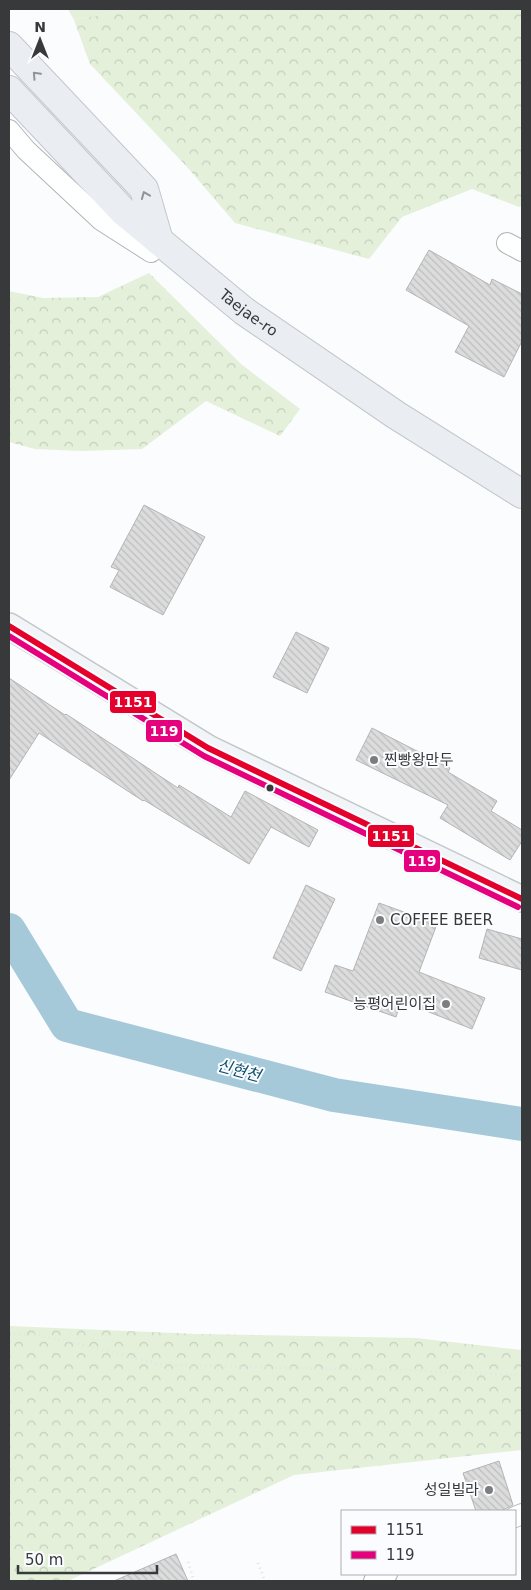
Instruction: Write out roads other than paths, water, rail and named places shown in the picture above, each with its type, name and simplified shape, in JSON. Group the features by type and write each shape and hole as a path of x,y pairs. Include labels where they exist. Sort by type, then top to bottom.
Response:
{"highway":[{"path":"9,46 144,189 155,247"},
{"name":"Taejae-ro","path":"9,90 155,247 231,321 522,511"},
{"name":"Taejae-ro","path":"9,113 125,230 155,247 244,311 396,415 522,494"}],"main road":[{"path":"9,626 208,748 522,899"}],"street":[{"path":"9,130 26,150 100,220 155,247"},
{"path":"374,1581 385,1575"}],"waterway":[{"name":"신현천","path":"9,930 67,1025 334,1095 522,1124"}],"place":[{"name":"찐빵왕만두","path":"374,760"},
{"name":"COFFEE BEER","path":"380,920"},
{"name":"능평어린이집","path":"446,1004"},
{"name":"성일빌라","path":"489,1490"}]}
